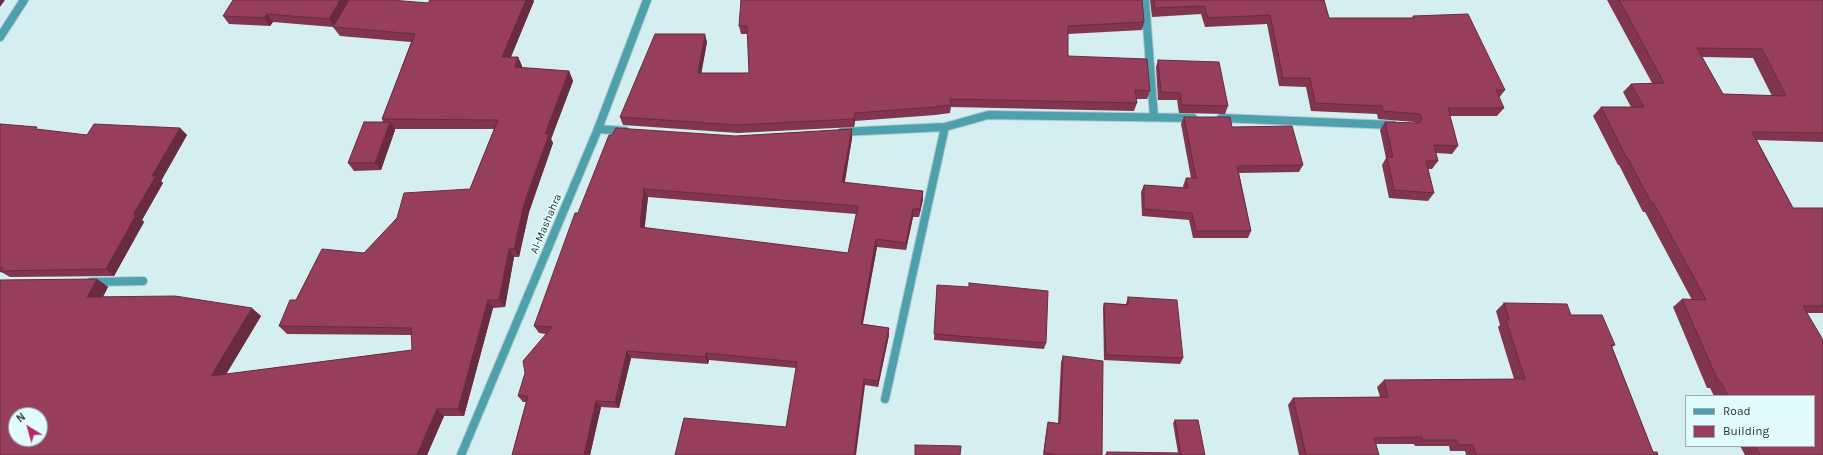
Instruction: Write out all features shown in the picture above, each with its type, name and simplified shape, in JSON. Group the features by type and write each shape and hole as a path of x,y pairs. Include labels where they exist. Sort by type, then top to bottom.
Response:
{"street":[{"path":"0,37 24,0"},
{"name":"Al-Mashahra","path":"461,455 598,129 647,0"},
{"path":"1145,0 1154,117"},
{"path":"830,133 945,127 988,115 1205,118 1403,126"},
{"path":"885,399 945,127"},
{"path":"598,129 637,132"},
{"path":"80,282 144,281"}],"building":[{"path":"233,0 340,0 329,19 267,14 264,18 223,16"},
{"path":"349,0 391,0 428,3 430,0 526,0 502,57 518,57 515,67 569,71 545,134 549,134 524,204 514,249 509,249 499,300 488,300 458,409 437,409 417,455 0,455 0,280 97,279 87,297 175,296 252,308 211,376 412,350 411,328 279,326 290,300 296,300 322,249 364,253 397,218 404,193 470,189 498,120 382,119 415,34 333,27"},
{"path":"741,0 1142,0 1144,22 1068,26 1068,56 1147,59 1150,91 1135,90 1137,103 950,99 951,105 855,113 854,119 736,125 620,117 655,34 705,34 698,73 749,73 747,26 739,26"},
{"path":"1154,0 1324,0 1329,18 1414,18 1413,16 1468,14 1505,90 1496,90 1504,108 1448,108 1458,146 1434,145 1438,161 1426,161 1434,193 1394,190 1387,157 1393,157 1385,122 1419,123 1422,119 1420,114 1383,111 1382,106 1315,103 1310,78 1283,78 1270,15 1208,18 1204,6 1154,8"},
{"path":"1619,0 1823,0 1823,133 1752,132 1793,208 1823,208 1823,306 1803,306 1823,340 1823,455 1760,455 1756,447 1815,447 1815,395 1727,395 1720,381 1718,381 1682,299 1706,300 1654,204 1652,204 1626,157 1601,107 1644,107 1631,84 1664,83","holes":["1697,48 1762,49 1786,96 1723,94"]},
{"path":"1158,60 1219,62 1228,106 1182,105 1180,93 1161,92"},
{"path":"1184,117 1230,117 1232,127 1292,126 1303,165 1237,166 1251,231 1196,231 1192,213 1144,209 1144,185 1188,188 1186,178 1196,178"},
{"path":"364,122 390,122 375,163 348,163"},
{"path":"0,124 37,127 36,129 87,135 94,124 180,128 152,176 156,176 133,215 136,215 106,269 0,271 3,268 0,267"},
{"path":"616,128 736,136 852,129 842,182 923,191 920,209 913,209 906,243 876,239 861,324 889,328 878,381 864,379 854,455 675,455 684,418 786,427 797,362 706,353 705,357 627,351 615,402 596,401 584,455 512,455 528,396 518,396 525,373 523,361 552,327 534,326 575,213 578,213 609,135 612,135","holes":["644,189 858,206 848,253 640,227"]},
{"path":"969,283 1048,291 1046,343 934,334 937,285 969,287"},
{"path":"1128,297 1177,300 1183,358 1106,355 1104,303 1128,305"},
{"path":"1504,303 1567,304 1571,315 1602,315 1615,345 1611,345 1653,452 1657,452 1658,455 1476,455 1473,445 1458,445 1457,440 1422,440 1422,437 1374,438 1379,455 1306,455 1293,398 1388,397 1384,380 1525,379 1506,320 1509,320"},
{"path":"1063,356 1103,361 1102,455 1057,455 1044,452 1048,422 1060,424"},
{"path":"1175,420 1198,420 1205,455 1181,455"},
{"path":"915,445 961,446 960,455 915,455"},
{"path":"1107,452 1181,453 1181,455 1107,455"}]}
